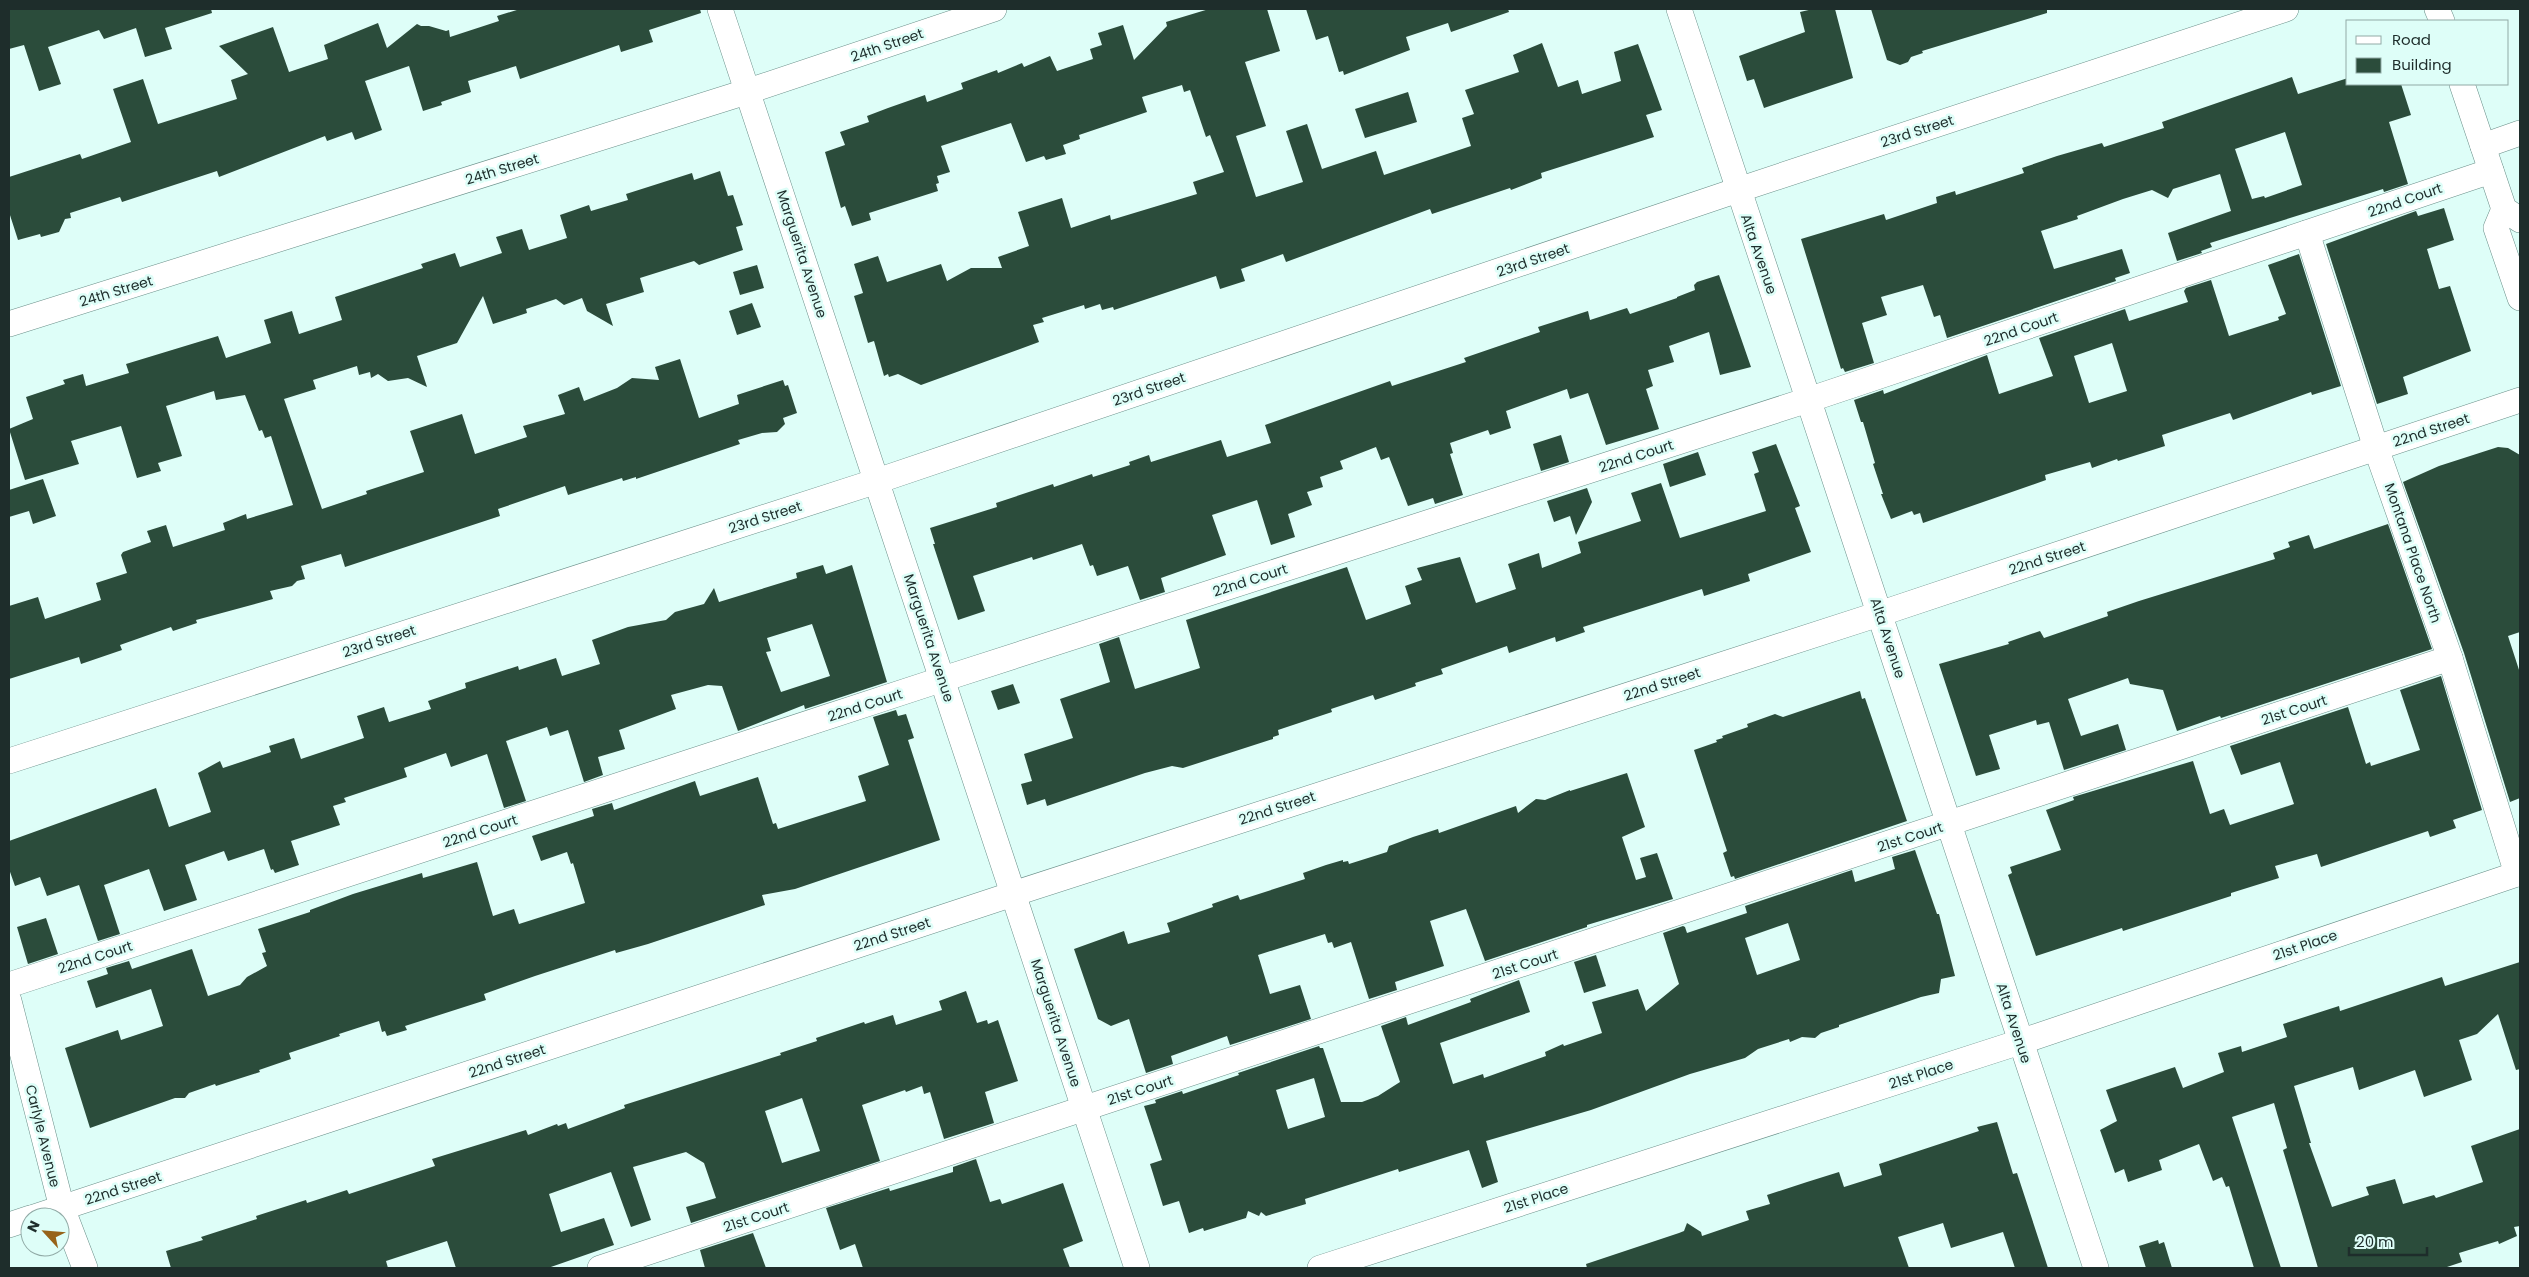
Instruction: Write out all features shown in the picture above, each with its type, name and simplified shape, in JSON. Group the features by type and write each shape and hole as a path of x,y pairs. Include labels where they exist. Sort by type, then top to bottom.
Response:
{"street":[{"name":"Marguerita Avenue","path":"720,9 749,91 1137,1268"},
{"name":"24th Street","path":"9,324 749,91 994,9"},
{"name":"Alta Avenue","path":"1679,9 2096,1268"},
{"name":"23rd Street","path":"9,761 878,481 1738,190 2286,9"},
{"path":"2462,85 2491,171 2512,215 2496,228 2520,298"},
{"path":"2483,146 2520,133"},
{"name":"22nd Court","path":"9,985 943,679 1808,400 2491,171"},
{"name":"Montana Place North","path":"2307,233 2376,448 2450,658 2519,873"},
{"name":"22nd Street","path":"65,1207 1013,894 1878,614 2520,400"},
{"name":"21st Court","path":"600,1268 2450,658"},
{"name":"21st Place","path":"1320,1268 2020,1042 2519,873"},
{"name":"Carlyle Avenue","path":"9,1001 62,1207"},
{"name":"Carlyle Avenue","path":"70,1229 85,1268"}],"building":[{"path":"9,9 211,9 212,13 165,28 172,49 145,57 136,28 104,39 99,30 48,47 61,84 39,91 24,45 9,49"},
{"path":"520,9 700,9 701,13 649,30 653,42 621,52 619,45 520,79 516,66 468,81 471,92 441,102 442,105 423,111 409,66 365,81 382,130 355,140 352,132 327,141 325,136 219,177 217,171 122,202 120,197 70,213 71,218 65,219 59,232 41,237 40,234 18,240 9,212 9,177 80,154 82,159 131,142 113,89 143,79 158,124 237,99 231,80 248,74 219,46 273,27 289,72 328,59 324,45 378,23 387,48 417,24 446,31 449,30 450,37 499,21 497,16"},
{"path":"1209,9 1267,9 1280,51 1245,62 1266,126 1236,136 1256,197 1303,182 1286,131 1307,124 1322,169 1376,151 1384,175 1471,146 1462,118 1474,114 1465,90 1519,72 1513,55 1542,43 1558,87 1578,80 1582,94 1621,81 1614,52 1638,44 1662,110 1646,115 1654,137 1541,173 1542,178 1511,190 1510,188 1432,214 1430,209 1286,262 1283,254 1241,269 1245,281 1220,289 1216,276 1114,310 1113,307 1102,310 1100,304 1085,309 1084,305 1042,318 1044,322 1033,325 1039,342 921,385 898,374 889,377 888,374 884,376 874,341 868,343 854,296 863,293 854,264 878,256 887,282 941,264 947,281 971,268 1002,268 998,257 1029,246 1018,212 1062,198 1071,228 1110,215 1111,220 1197,194 1193,182 1224,172 1210,135 1206,137 1190,90 1184,92 1182,85 1142,97 1147,112 1079,135 1080,139 1063,145 1066,154 1046,160 1044,156 1026,162 1011,123 941,146 950,172 937,176 939,183 936,184 938,191 869,213 871,220 852,226 845,206 841,208 825,152 845,145 840,132 869,122 867,116 925,95 927,102 963,89 961,83 997,70 998,73 1022,63 1024,67 1050,56 1057,71 1093,59 1090,49 1102,45 1098,33 1123,25 1134,60 1167,26 1166,22"},
{"path":"1306,9 1508,9 1509,12 1451,32 1448,23 1406,37 1410,50 1344,75 1343,71 1339,72 1328,36 1316,40"},
{"path":"1813,9 1835,9 1853,78 1764,108 1754,79 1747,81 1739,56 1805,32 1800,12"},
{"path":"1871,9 2047,9 2047,13 1922,51 1923,53 1911,57 1908,62 1900,65 1887,60"},
{"path":"2292,77 2298,94 2346,79 2346,85 2401,85 2411,115 2389,122 2408,184 2384,192 2383,189 2210,243 2212,247 2201,251 2202,253 2177,261 2168,233 2231,211 2220,174 2173,189 2168,198 2152,190 2123,199 2077,216 2078,219 2041,231 2054,269 2122,249 2130,273 2115,278 2116,281 1947,338 1940,315 1934,317 1923,285 1881,297 1887,315 1862,323 1874,363 1845,372 1843,368 1841,369 1801,239 1884,214 1886,220 1937,203 1936,197 1955,191 1956,195 2024,173 2022,168 2057,156 2102,143 2104,147 2164,128 2162,122","holes":["2285,132 2302,185 2265,198 2264,196 2252,199 2235,149"]},
{"path":"1408,92 1417,122 1365,138 1355,109"},
{"path":"720,171 728,196 733,195 743,225 736,227 743,250 699,265 694,261 640,278 644,292 606,304 613,326 587,311 582,298 564,305 556,299 526,309 527,313 493,324 483,296 457,343 417,356 427,387 408,378 388,381 378,374 371,378 370,372 359,375 357,366 313,380 316,389 284,399 322,509 367,494 366,491 424,472 410,431 462,414 475,454 527,437 523,426 565,414 558,395 579,387 584,401 617,388 632,378 659,380 655,367 680,359 699,418 739,404 737,395 783,380 785,386 788,385 797,413 783,418 785,424 777,432 762,433 738,440 740,444 636,479 636,477 623,481 622,478 568,495 565,486 498,509 500,516 345,567 341,554 301,566 305,579 297,581 292,586 270,591 273,599 196,620 197,623 173,631 171,627 120,645 122,650 81,664 79,657 9,679 9,606 38,597 45,619 101,600 96,583 127,573 121,555 123,552 151,542 147,531 166,525 173,547 225,530 223,523 246,514 247,519 293,505 271,436 265,438 262,430 259,431 245,395 216,400 214,391 166,406 182,456 158,463 161,471 137,478 121,426 71,441 79,464 25,480 9,429 33,419 26,397 65,384 63,380 83,374 86,386 129,373 126,364 218,336 226,358 271,343 264,320 292,311 299,334 342,320 335,297 423,268 421,264 455,253 460,267 502,253 496,237 522,229 529,250 567,238 560,215 589,205 591,211 628,200 626,194 692,173 694,180"},
{"path":"2444,208 2454,240 2427,249 2439,289 2450,286 2471,351 2403,377 2408,394 2377,404 2326,244 2416,211 2418,216"},
{"path":"2299,254 2341,386 2312,395 2311,392 2233,420 2230,413 2162,435 2165,446 2092,468 2090,462 2045,475 2046,480 1923,523 1920,513 1914,515 1912,511 1891,519 1881,494 1883,494 1873,464 1875,463 1863,422 1861,422 1854,400 1883,390 1884,394 1987,355 1999,394 2053,376 2039,338 2125,309 2129,321 2188,302 2184,291 2186,288 2211,280 2229,336 2279,320 2278,317 2286,314 2268,265","holes":["2112,343 2127,391 2089,403 2074,356"]},
{"path":"757,265 764,288 740,295 733,272"},
{"path":"1719,275 1751,367 1720,375 1709,332 1669,346 1674,362 1648,370 1653,386 1646,389 1659,429 1606,445 1588,393 1570,399 1567,389 1506,411 1511,428 1490,435 1488,430 1450,443 1453,453 1450,454 1463,495 1435,504 1433,498 1408,506 1389,457 1381,460 1376,447 1340,461 1343,469 1320,477 1323,487 1307,492 1312,505 1288,514 1295,537 1271,545 1257,500 1212,515 1226,555 1161,578 1165,592 1140,600 1128,566 1097,576 1093,565 1090,566 1082,544 1033,560 1032,557 973,576 985,611 958,620 933,544 935,544 930,528 997,507 996,503 1053,484 1054,487 1092,474 1093,477 1130,465 1129,462 1149,455 1151,462 1221,440 1227,457 1271,443 1265,425 1390,381 1392,386 1466,362 1464,358 1540,332 1538,327 1588,311 1590,320 1627,308 1630,314 1677,298 1695,290 1694,285 1697,282"},
{"path":"752,303 761,327 737,335 729,311"},
{"path":"1561,435 1569,462 1541,471 1533,444"},
{"path":"1776,444 1800,506 1795,508 1811,552 1748,574 1750,581 1704,596 1702,589 1583,627 1585,632 1556,642 1555,637 1509,653 1507,646 1441,669 1443,674 1415,683 1416,686 1375,700 1373,695 1331,709 1332,712 1278,730 1279,735 1273,737 1273,739 1183,768 1172,766 1145,773 1047,806 1045,799 1027,805 1021,784 1032,781 1024,754 1073,738 1060,699 1110,682 1099,644 1119,637 1135,689 1200,668 1186,620 1347,567 1366,620 1411,604 1405,586 1422,580 1417,568 1460,557 1476,603 1516,589 1508,564 1539,553 1542,568 1581,553 1578,542 1641,521 1631,493 1661,483 1680,538 1766,511 1754,474 1759,472 1752,452"},
{"path":"2498,447 2508,448 2520,455 2520,632 2508,636 2520,673 2520,798 2510,802 2464,653 2403,482 2439,466"},
{"path":"1698,452 1706,475 1670,487 1663,464"},
{"path":"43,479 56,516 33,524 29,511 9,517 9,490"},
{"path":"1587,488 1592,502 1576,535 1570,516 1554,522 1547,501"},
{"path":"2388,524 2432,649 2177,731 2163,690 2130,684 2128,678 2068,699 2081,736 2118,724 2126,750 2064,770 2049,722 2037,725 2036,720 1989,735 2000,769 1976,776 1939,664 2009,644 2008,642 2040,631 2044,638 2108,616 2107,612 2139,601 2275,559 2273,553 2290,547 2288,542 2309,535 2314,549"},
{"path":"823,565 826,574 852,565 887,682 805,709 804,705 738,731 722,686 708,685 671,695 676,709 619,730 625,749 598,757 603,775 584,782 568,730 550,736 547,727 506,741 526,801 504,808 487,754 451,767 446,753 404,768 407,777 344,798 346,802 333,806 340,825 291,841 299,865 275,873 273,869 271,870 264,849 228,861 224,851 185,865 197,900 164,911 149,869 104,885 120,934 98,941 79,885 47,896 40,877 15,886 9,869 9,841 156,788 169,827 211,812 198,773 220,761 223,768 271,752 269,746 294,738 301,759 364,738 357,716 384,707 389,722 431,709 428,701 466,688 465,683 518,666 519,670 556,658 562,676 600,664 592,640 628,627 666,620 675,612 704,604 714,588 719,602 797,578 796,573","holes":["812,624 830,676 781,692 766,652 771,651 767,638"]},
{"path":"2441,676 2482,810 2453,820 2456,828 2430,837 2428,831 2321,867 2317,854 2275,866 2279,878 2231,893 2231,896 2123,931 2122,928 2036,956 2008,875 2012,873 2010,867 2061,850 2046,810 2074,800 2073,797 2193,761 2210,814 2224,809 2230,825 2294,804 2280,762 2241,775 2230,746 2348,707 2366,764 2370,762 2371,766 2420,750 2400,690"},
{"path":"1013,684 1020,703 998,710 991,691"},
{"path":"1860,691 1862,699 1865,698 1907,821 1735,879 1734,876 1731,877 1723,853 1727,851 1694,750 1717,742 1716,740 1723,738 1722,736 1748,727 1747,724 1775,714 1783,717"},
{"path":"896,710 898,716 906,714 914,738 908,740 940,840 795,889 762,895 765,905 648,944 616,953 615,950 484,994 486,1000 405,1026 407,1030 387,1036 385,1031 382,1032 379,1021 339,1034 340,1036 289,1053 291,1059 259,1070 260,1072 216,1086 215,1084 189,1093 185,1098 175,1098 90,1128 65,1048 118,1030 121,1040 163,1026 151,989 96,1008 87,981 108,974 106,968 129,961 132,969 192,949 208,996 240,985 247,977 267,966 262,953 266,952 258,929 310,912 310,910 353,894 422,873 423,878 477,862 493,916 514,909 519,924 585,903 573,863 571,864 567,852 541,861 532,836 594,816 592,809 612,803 614,810 695,781 700,796 758,777 773,824 776,823 778,829 866,801 858,776 889,765 873,717"},
{"path":"1627,773 1645,827 1622,837 1636,880 1646,877 1640,858 1657,853 1673,899 1587,925 1587,927 1485,961 1466,909 1430,921 1444,966 1395,982 1397,990 1369,999 1351,942 1334,948 1332,942 1328,943 1325,934 1258,955 1270,994 1300,985 1311,1019 1230,1045 1227,1036 1171,1056 1173,1064 1146,1073 1129,1019 1111,1026 1098,1019 1074,949 1124,931 1128,944 1170,932 1167,923 1213,907 1212,904 1238,895 1240,900 1305,879 1303,873 1326,865 1343,860 1343,862 1348,861 1349,864 1387,852 1389,846 1438,829 1439,833 1516,806 1518,813 1536,799 1545,800 1570,790"},
{"path":"1915,850 1937,914 1939,914 1955,976 1941,979 1939,993 1921,997 1839,1025 1839,1027 1821,1033 1815,1038 1802,1037 1790,1042 1789,1039 1758,1049 1745,1058 1690,1074 1591,1110 1486,1141 1498,1182 1482,1188 1469,1150 1399,1172 1398,1169 1305,1199 1306,1204 1266,1216 1261,1212 1259,1216 1248,1211 1246,1218 1204,1231 1203,1228 1189,1233 1179,1201 1163,1206 1150,1164 1162,1160 1144,1106 1156,1103 1155,1100 1182,1091 1183,1094 1319,1046 1323,1048 1341,1102 1362,1102 1378,1096 1400,1082 1381,1026 1406,1017 1408,1025 1471,1002 1470,999 1519,980 1530,1012 1440,1043 1453,1084 1483,1074 1484,1078 1546,1056 1545,1052 1563,1044 1564,1046 1602,1033 1592,1002 1638,989 1646,1011 1679,984 1663,933 1683,926 1687,933 1747,913 1745,906 1852,870 1855,882 1895,869 1892,857","holes":["1788,923 1800,960 1757,975 1745,938","1314,1078 1325,1117 1288,1129 1276,1090"]},
{"path":"46,918 58,954 28,964 17,927"},
{"path":"1596,955 1606,986 1584,993 1574,962"},
{"path":"2520,962 2520,1069 2516,1070 2498,1014 2477,1034 2459,1040 2472,1080 2424,1097 2415,1070 2359,1090 2353,1067 2294,1086 2311,1143 2309,1143 2332,1207 2369,1195 2366,1187 2395,1179 2403,1204 2434,1195 2436,1198 2483,1182 2471,1146 2520,1129 2520,1226 2514,1227 2517,1236 2499,1244 2498,1241 2459,1253 2462,1262 2444,1268 2318,1268 2283,1150 2287,1148 2274,1103 2232,1117 2281,1268 2254,1268 2229,1186 2226,1187 2222,1177 2213,1181 2199,1144 2159,1160 2162,1170 2128,1182 2124,1169 2115,1173 2100,1130 2117,1121 2106,1090 2175,1067 2183,1088 2224,1072 2218,1053 2241,1046 2242,1052 2287,1037 2283,1024 2339,1006 2340,1011 2442,977 2445,986"},
{"path":"966,991 977,1023 987,1020 988,1024 998,1020 1018,1081 985,1092 994,1123 944,1139 930,1092 924,1094 922,1086 906,1092 905,1090 862,1105 880,1161 691,1223 686,1207 716,1198 704,1163 686,1152 633,1167 651,1220 631,1227 611,1172 549,1194 561,1232 604,1218 614,1245 548,1268 456,1268 447,1241 386,1261 388,1268 171,1268 166,1251 203,1240 201,1237 257,1219 256,1216 306,1200 307,1203 347,1190 349,1194 435,1166 432,1159 526,1130 528,1135 557,1124 558,1126 566,1123 568,1129 625,1108 624,1105 781,1055 780,1053 817,1041 816,1038 864,1022 865,1024 893,1015 896,1025 942,1010 939,1001","holes":["802,1098 820,1151 782,1163 765,1111"]},
{"path":"1997,1122 2013,1174 2017,1173 2048,1268 2015,1268 2003,1232 1951,1248 1943,1223 1898,1237 1909,1268 1587,1268 1586,1264 1684,1231 1687,1223 1701,1232 1702,1236 1749,1220 1746,1211 1770,1204 1767,1195 1807,1182 1839,1172 1844,1187 1882,1175 1879,1164 1979,1131 1977,1127"},
{"path":"976,1159 990,1202 1000,1199 1002,1204 1063,1183 1083,1241 1063,1249 1070,1268 863,1268 855,1244 840,1250 826,1208 889,1188 890,1191 953,1172 953,1167"},
{"path":"753,1233 766,1268 705,1268 700,1250"},
{"path":"2158,1240 2159,1244 2164,1242 2172,1268 2146,1268 2139,1246"}]}
